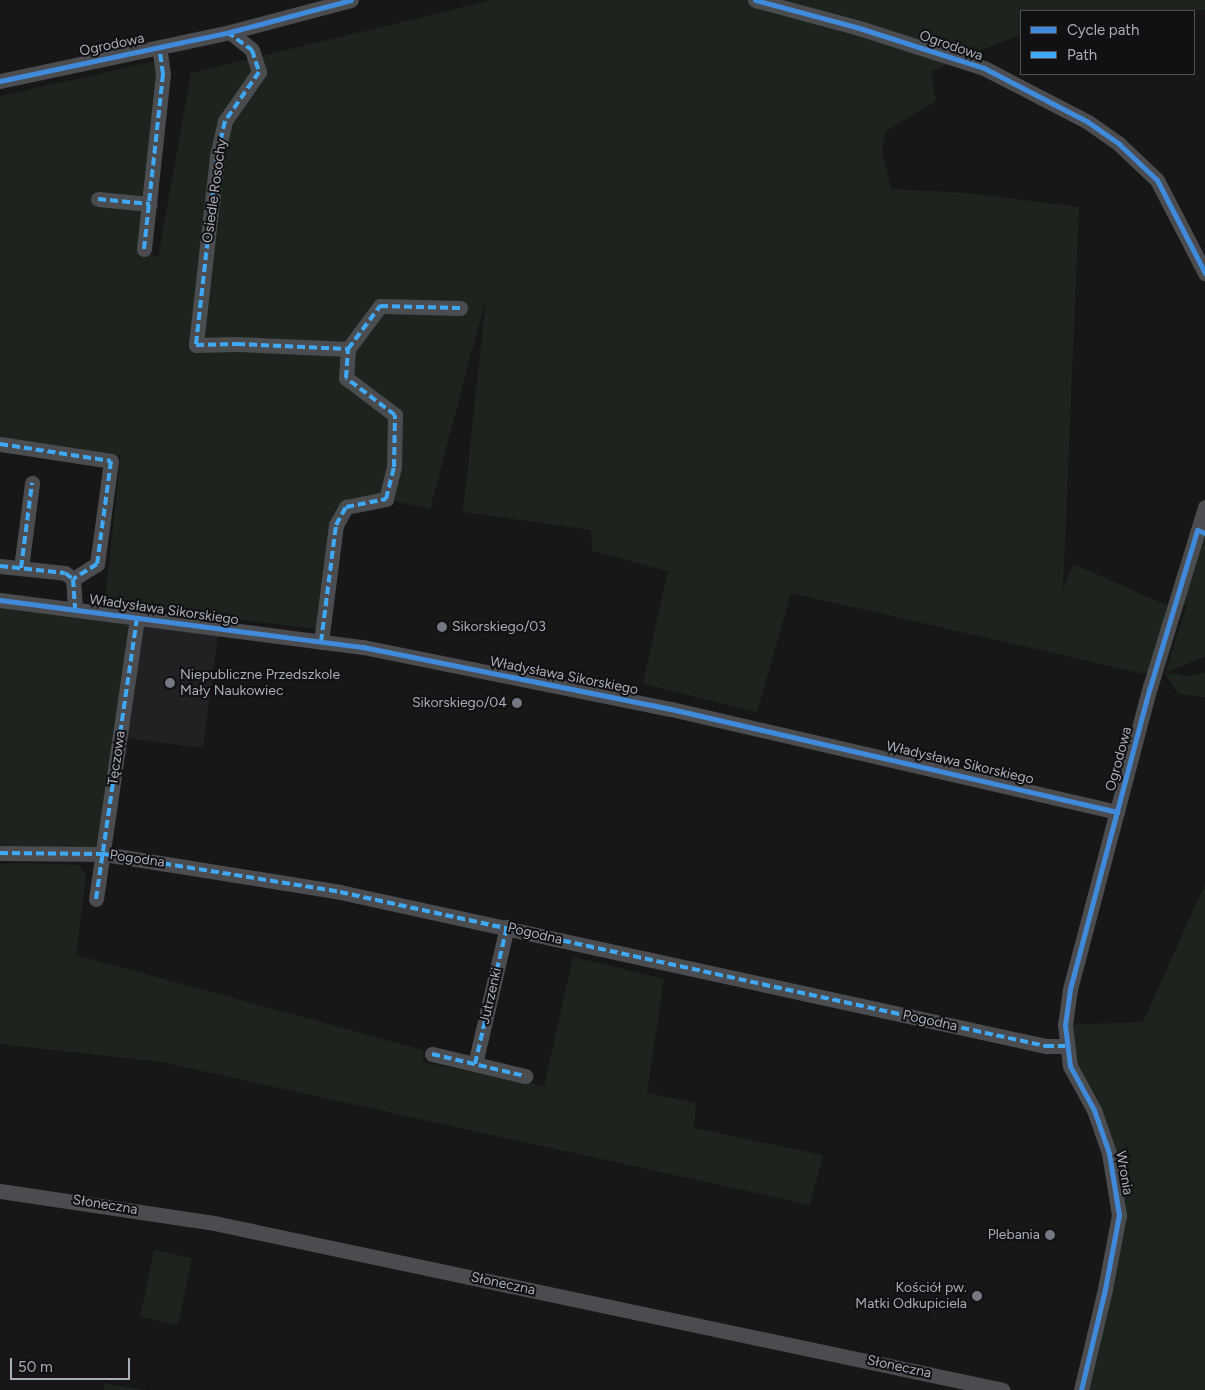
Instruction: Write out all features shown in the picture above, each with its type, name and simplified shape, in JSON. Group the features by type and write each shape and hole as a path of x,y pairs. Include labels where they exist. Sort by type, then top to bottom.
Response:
{"street":[{"path":"230,32 351,0"},
{"name":"Ogrodowa","path":"756,0 856,27 984,68 1088,122 1119,144 1157,180 1205,273"},
{"name":"Ogrodowa","path":"0,81 230,32"},
{"name":"Osiedle Rosochy","path":"230,32 252,50 259,72 225,121 217,156 196,345 237,344 348,349"},
{"path":"144,249 163,74 159,47"},
{"path":"98,199 150,204"},
{"path":"322,642 336,525 346,507 386,499 394,466 395,415 346,378 348,349 380,306 460,308"},
{"path":"0,444 111,461 97,564 73,579"},
{"path":"21,568 32,483"},
{"name":"Ogrodowa","path":"1065,1025 1070,989 1117,812 1201,532 1205,507"},
{"path":"0,566 65,573 73,579 75,609"},
{"name":"Władysława Sikorskiego","path":"0,600 363,647 671,709 1117,812"},
{"name":"Tęczowa","path":"96,899 137,617"},
{"name":"Pogodna","path":"0,853 104,854 340,892 1046,1046 1065,1046"},
{"name":"Jutrzenki","path":"475,1064 507,927"},
{"name":"Wronia","path":"1065,1025 1065,1046 1070,1066 1094,1110 1110,1152 1119,1215 1106,1289 1081,1390"},
{"path":"432,1054 525,1076"},
{"name":"Słoneczna","path":"0,1191 214,1223 1003,1390"}],"shaded area":[{"path":"493,0 1205,0 1205,10 1020,10 1020,34 931,71 936,101 886,131 882,152 891,189 969,193 1079,207 1063,591 1073,564 1173,608 1197,530 1205,533 1205,656 1166,673 1190,676 1205,672 1205,697 1178,694 1165,674 1187,604 1174,608 1153,676 791,593 757,712 643,684 668,571 592,551 591,530 463,512 486,298 430,509 386,499 346,507 323,630 105,602 121,451 111,477 110,461 0,444 0,96 161,60 144,249 158,258 191,73"},
{"path":"0,600 137,617 104,854 0,853"},
{"name":"Niepubliczne Przedszkole Mały Naukowiec","path":"137,617 219,628 203,748 120,737"},
{"path":"0,864 79,865 86,875 76,955 423,1050 423,1062 544,1086 573,957 664,979 647,1093 696,1103 694,1128 823,1155 810,1205 161,1062 0,1044"},
{"path":"1205,884 1205,1390 1081,1390 1117,1190 1070,1066 1065,1025 1143,1022"},
{"path":"154,1250 192,1258 178,1325 140,1317"},
{"path":"104,1383 129,1388 148,1390 104,1390"}],"marked path":[{"path":"227,32 252,50 259,72 225,121 217,157 196,345 237,344 348,349"},
{"path":"144,249 163,74 159,47"},
{"path":"98,199 150,204"},
{"path":"321,642 336,525 346,507 386,499 394,467 395,415 346,378 348,349 380,306 460,308"},
{"path":"0,444 111,461 97,564 73,579"},
{"path":"21,568 32,483"},
{"path":"0,566 65,573 73,579 75,609"},
{"path":"96,899 137,617"},
{"path":"0,853 104,854 340,892 1046,1046 1065,1046"},
{"path":"475,1064 507,927"},
{"path":"432,1054 525,1076"}],"cycle path":[{"path":"0,81 230,32 351,0"},
{"path":"755,0 856,27 984,68 1088,122 1119,144 1157,180 1205,273"},
{"path":"1081,1390 1105,1289 1119,1215 1109,1153 1094,1110 1070,1066 1065,1025 1070,989 1150,687 1197,530 1205,533"},
{"path":"0,600 363,647 671,709 1117,812"}],"place":[{"name":"Sikorskiego/03","path":"442,627"},
{"name":"Niepubliczne Przedszkole Mały Naukowiec","path":"170,683"},
{"name":"Sikorskiego/04","path":"517,703"},
{"name":"Plebania","path":"1050,1235"},
{"name":"Kościół pw. Matki Odkupiciela","path":"977,1296"}]}
